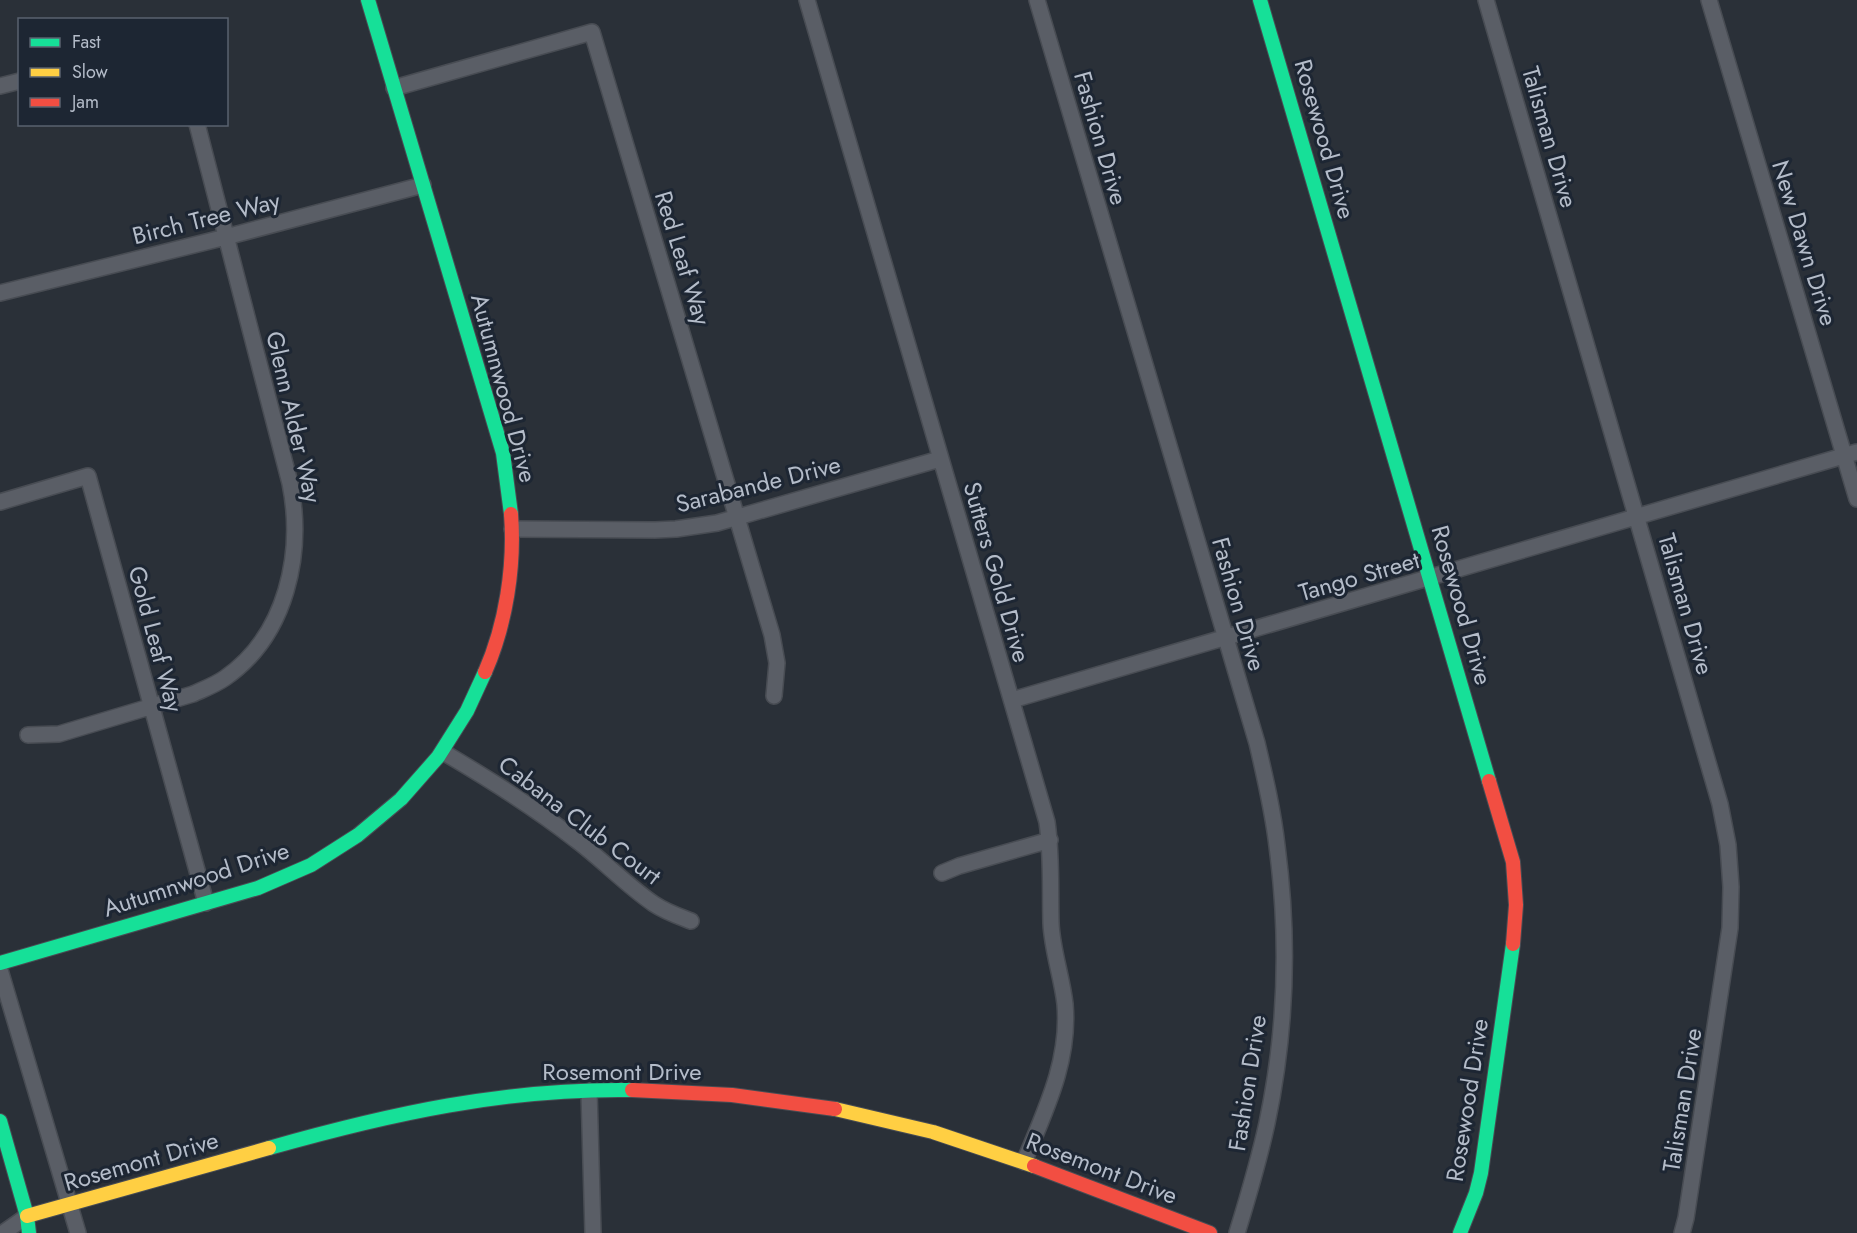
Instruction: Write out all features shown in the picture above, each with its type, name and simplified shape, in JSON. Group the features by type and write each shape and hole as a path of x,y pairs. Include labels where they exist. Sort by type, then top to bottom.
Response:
{"street":[{"name":"Autumnwood Drive","path":"0,963 276,881 328,856 360,835 418,783 443,752 474,699 489,663 501,626 508,588 512,529 509,492 502,453 368,0"},
{"name":"Sutters Gold Drive","path":"807,0 1047,822 1052,860 1051,924 1065,1005 1064,1044 1056,1083 1024,1162"},
{"name":"Fashion Drive","path":"1037,0 1257,743 1269,794 1283,905 1284,966 1281,1016 1273,1087 1253,1182 1237,1233"},
{"name":"Rosewood Drive","path":"1260,0 1508,841 1516,884 1515,927 1481,1173 1476,1193 1460,1233"},
{"name":"Talisman Drive","path":"1486,0 1720,804 1728,845 1731,887 1728,949 1682,1233"},
{"name":"New Dawn Drive","path":"1709,0 1851,454 1857,499"},
{"name":"Red Leaf Way","path":"394,88 592,32 772,635 777,663 774,696"},
{"path":"0,86 18,82"},
{"name":"Glenn Alder Way","path":"28,735 59,734 152,707 210,687 253,653 274,622 288,586 292,566 295,522 292,493 198,126"},
{"name":"Birch Tree Way","path":"0,293 423,185"},
{"name":"Tango Street","path":"1012,700 1851,454"},
{"name":"Sarabande Drive","path":"512,529 676,529 717,523 940,459"},
{"name":"Gold Leaf Way","path":"0,502 88,476 206,903"},
{"name":"Cabana Club Court","path":"443,752 544,815 654,904 671,914 691,921"},
{"path":"942,873 1050,840"},
{"path":"0,970 78,1233"},
{"name":"Rosemont Drive","path":"27,1216 327,1131 410,1112 525,1095 645,1090 704,1092 762,1098 828,1108 915,1127 1024,1162 1210,1233"},
{"path":"589,1091 593,1233"},
{"path":"0,1121 27,1216 29,1233"},
{"path":"3,1233 27,1216"},
{"path":"27,1216 37,1233"}],"traffic: fast":[{"path":"368,0 503,453 511,514"},
{"path":"1260,0 1489,781"},
{"path":"0,963 258,888 311,865 358,835 401,799 438,757 467,711 485,672"},
{"path":"1460,1233 1476,1193 1481,1173 1513,944"},
{"path":"269,1148 359,1124 448,1106 539,1093 632,1090"},
{"path":"0,1121 27,1216 29,1233"}],"traffic: slow":[{"path":"835,1109 933,1132 1034,1166"},
{"path":"27,1216 269,1148"}],"traffic: jam":[{"path":"485,672 504,615 512,554 511,514"},
{"path":"1489,781 1513,862 1516,905 1513,944"},
{"path":"632,1090 732,1095 835,1109"},
{"path":"1034,1166 1210,1233"}]}
